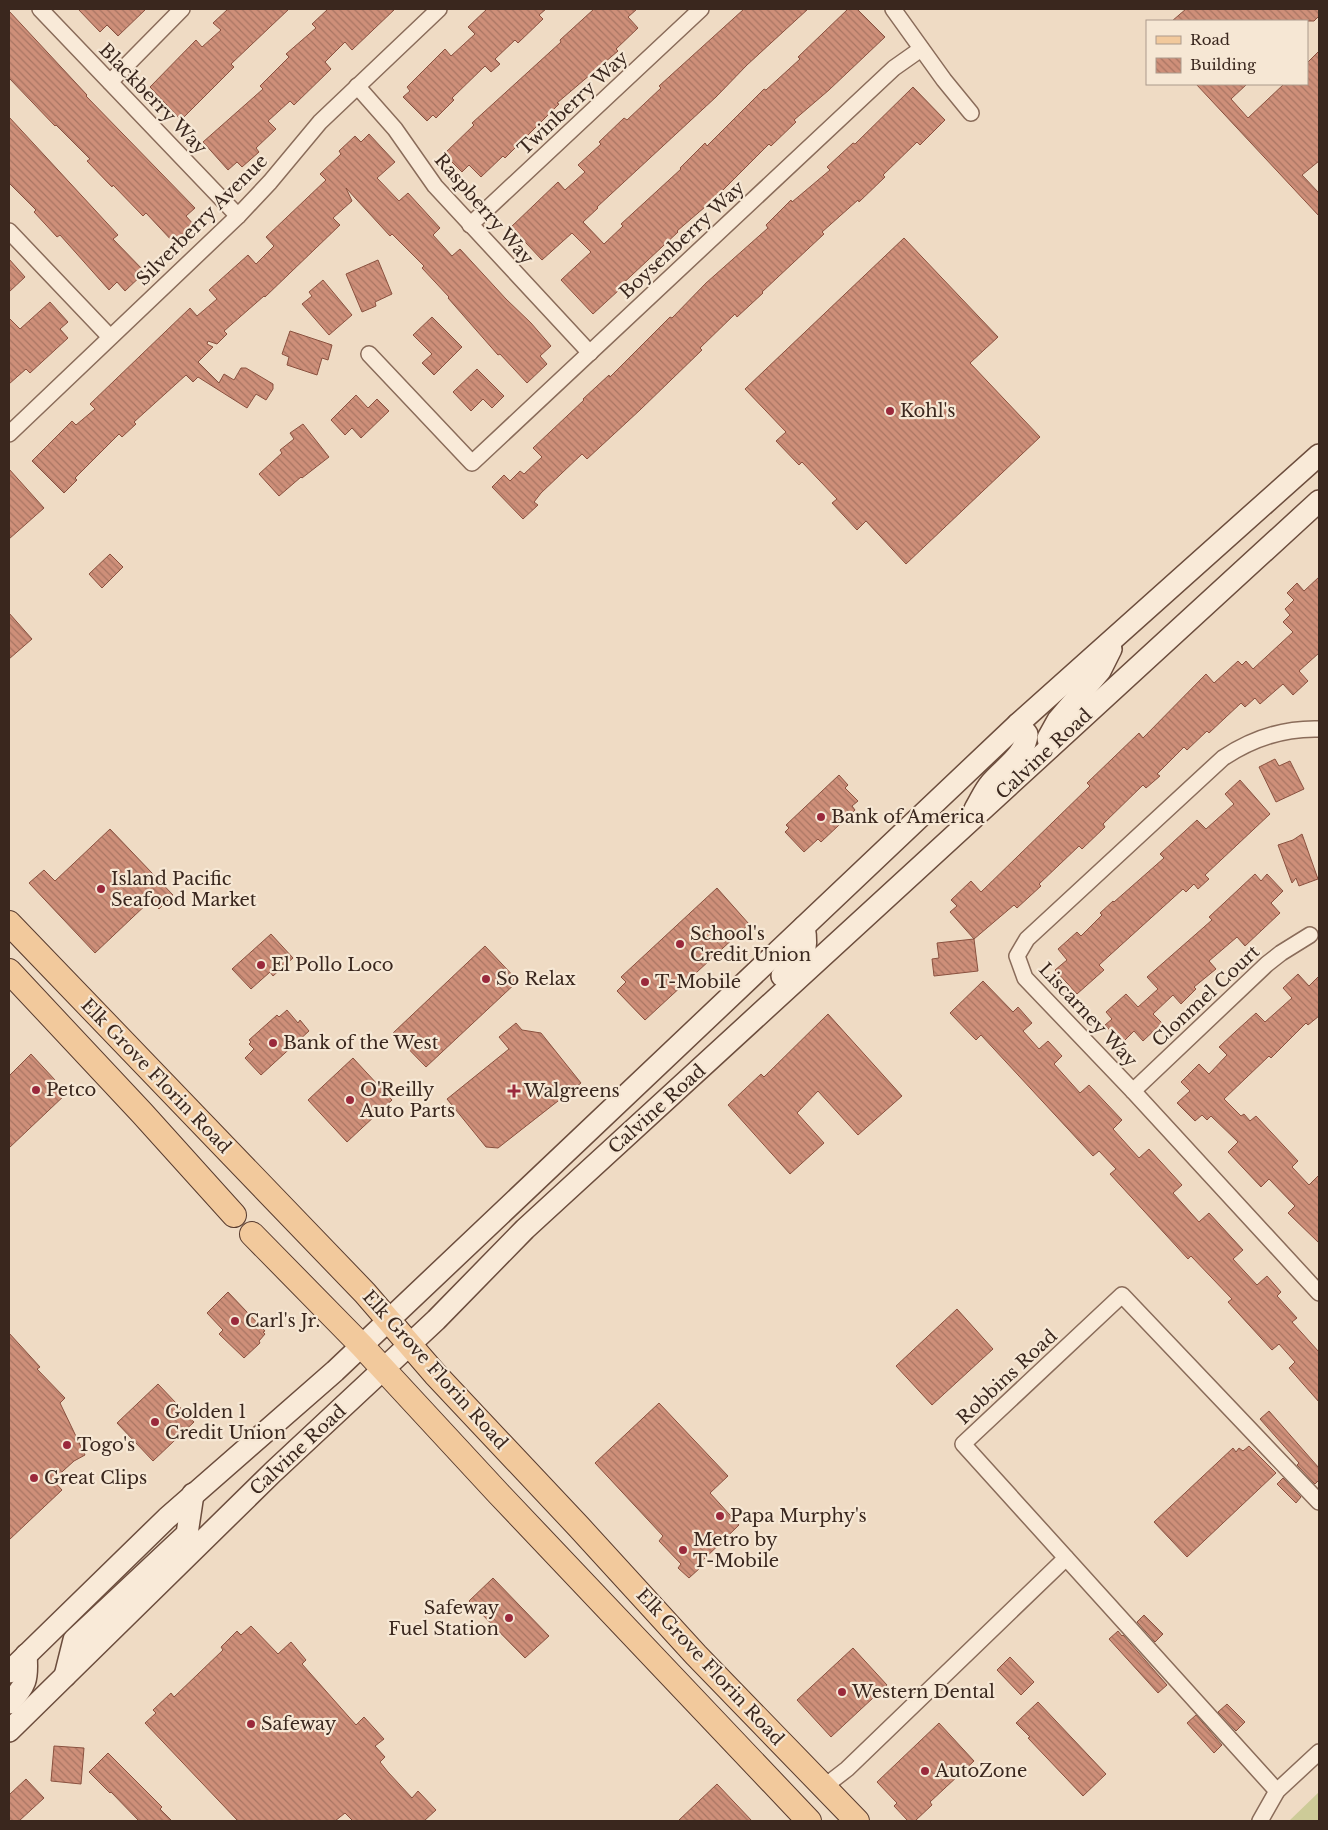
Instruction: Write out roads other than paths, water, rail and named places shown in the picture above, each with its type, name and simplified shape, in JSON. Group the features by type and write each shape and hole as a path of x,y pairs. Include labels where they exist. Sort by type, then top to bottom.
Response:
{"main road":[{"name":"Calvine Road","path":"9,1672 193,1494 362,1346 1018,724 1319,455"},
{"name":"Calvine Road","path":"9,1731 274,1472 436,1320 525,1230 1319,501"},
{"path":"1051,748 1047,741 1058,720 1100,671 1118,635"},
{"path":"964,828 988,786 1023,750 1027,741 1027,734 1018,724"},
{"name":"Elk Grove Florin Road","path":"9,923 301,1226 389,1320 435,1374 696,1655 857,1821"},
{"path":"741,1032 756,1001 806,951 807,940 804,927"},
{"name":"Elk Grove Florin Road","path":"9,971 142,1113 234,1215 384,1369 628,1631 809,1821"},
{"path":"65,1676 74,1640 187,1534 193,1494"},
{"path":"628,1631 642,1630 653,1635 673,1650 696,1655"},
{"path":"9,1703 20,1692 26,1682 26,1655"}],"street":[{"name":"Blackberry Way","path":"40,9 238,216"},
{"path":"110,82 182,9"},
{"name":"Silverberry Avenue","path":"9,434 238,216 270,182 320,122 440,9"},
{"name":"Twinberry Way","path":"470,225 701,9"},
{"path":"893,9 944,80 971,113"},
{"name":"Boysenberry Way","path":"369,354 472,463 894,68 921,48"},
{"name":"Raspberry Way","path":"357,86 395,129 434,186 590,353"},
{"path":"9,231 110,337"},
{"name":"Liscarney Way","path":"1319,729 1301,729 1265,737 1239,748 1223,758 1027,939 1017,956 1025,978 1133,1091 1319,1293"},
{"name":"Clonmel Court","path":"1133,1091 1267,964 1281,952 1310,935"},
{"name":"Robbins Road","path":"1277,1791 962,1444 1122,1296 1319,1502"},
{"path":"825,1786 847,1769 1066,1558"},
{"path":"1260,1821 1277,1791 1319,1752"}],"place":[{"name":"Kohl's","path":"890,411"},
{"name":"Bank of America","path":"821,817"},
{"name":"Island Pacific Seafood Market","path":"101,889"},
{"name":"School's Credit Union","path":"680,944"},
{"name":"El Pollo Loco","path":"261,965"},
{"name":"So Relax","path":"486,979"},
{"name":"T-Mobile","path":"645,982"},
{"name":"Bank of the West","path":"273,1043"},
{"name":"Petco","path":"36,1090"},
{"name":"Walgreens","path":"514,1091"},
{"name":"O'Reilly Auto Parts","path":"350,1100"},
{"name":"Carl's Jr.","path":"235,1321"},
{"name":"Golden 1 Credit Union","path":"155,1422"},
{"name":"Togo's","path":"67,1445"},
{"name":"Great Clips","path":"34,1478"},
{"name":"Papa Murphy's","path":"720,1516"},
{"name":"Metro by T-Mobile","path":"683,1550"},
{"name":"Safeway Fuel Station","path":"509,1618"},
{"name":"Western Dental","path":"842,1692"},
{"name":"Safeway","path":"251,1724"},
{"name":"AutoZone","path":"925,1771"}]}
